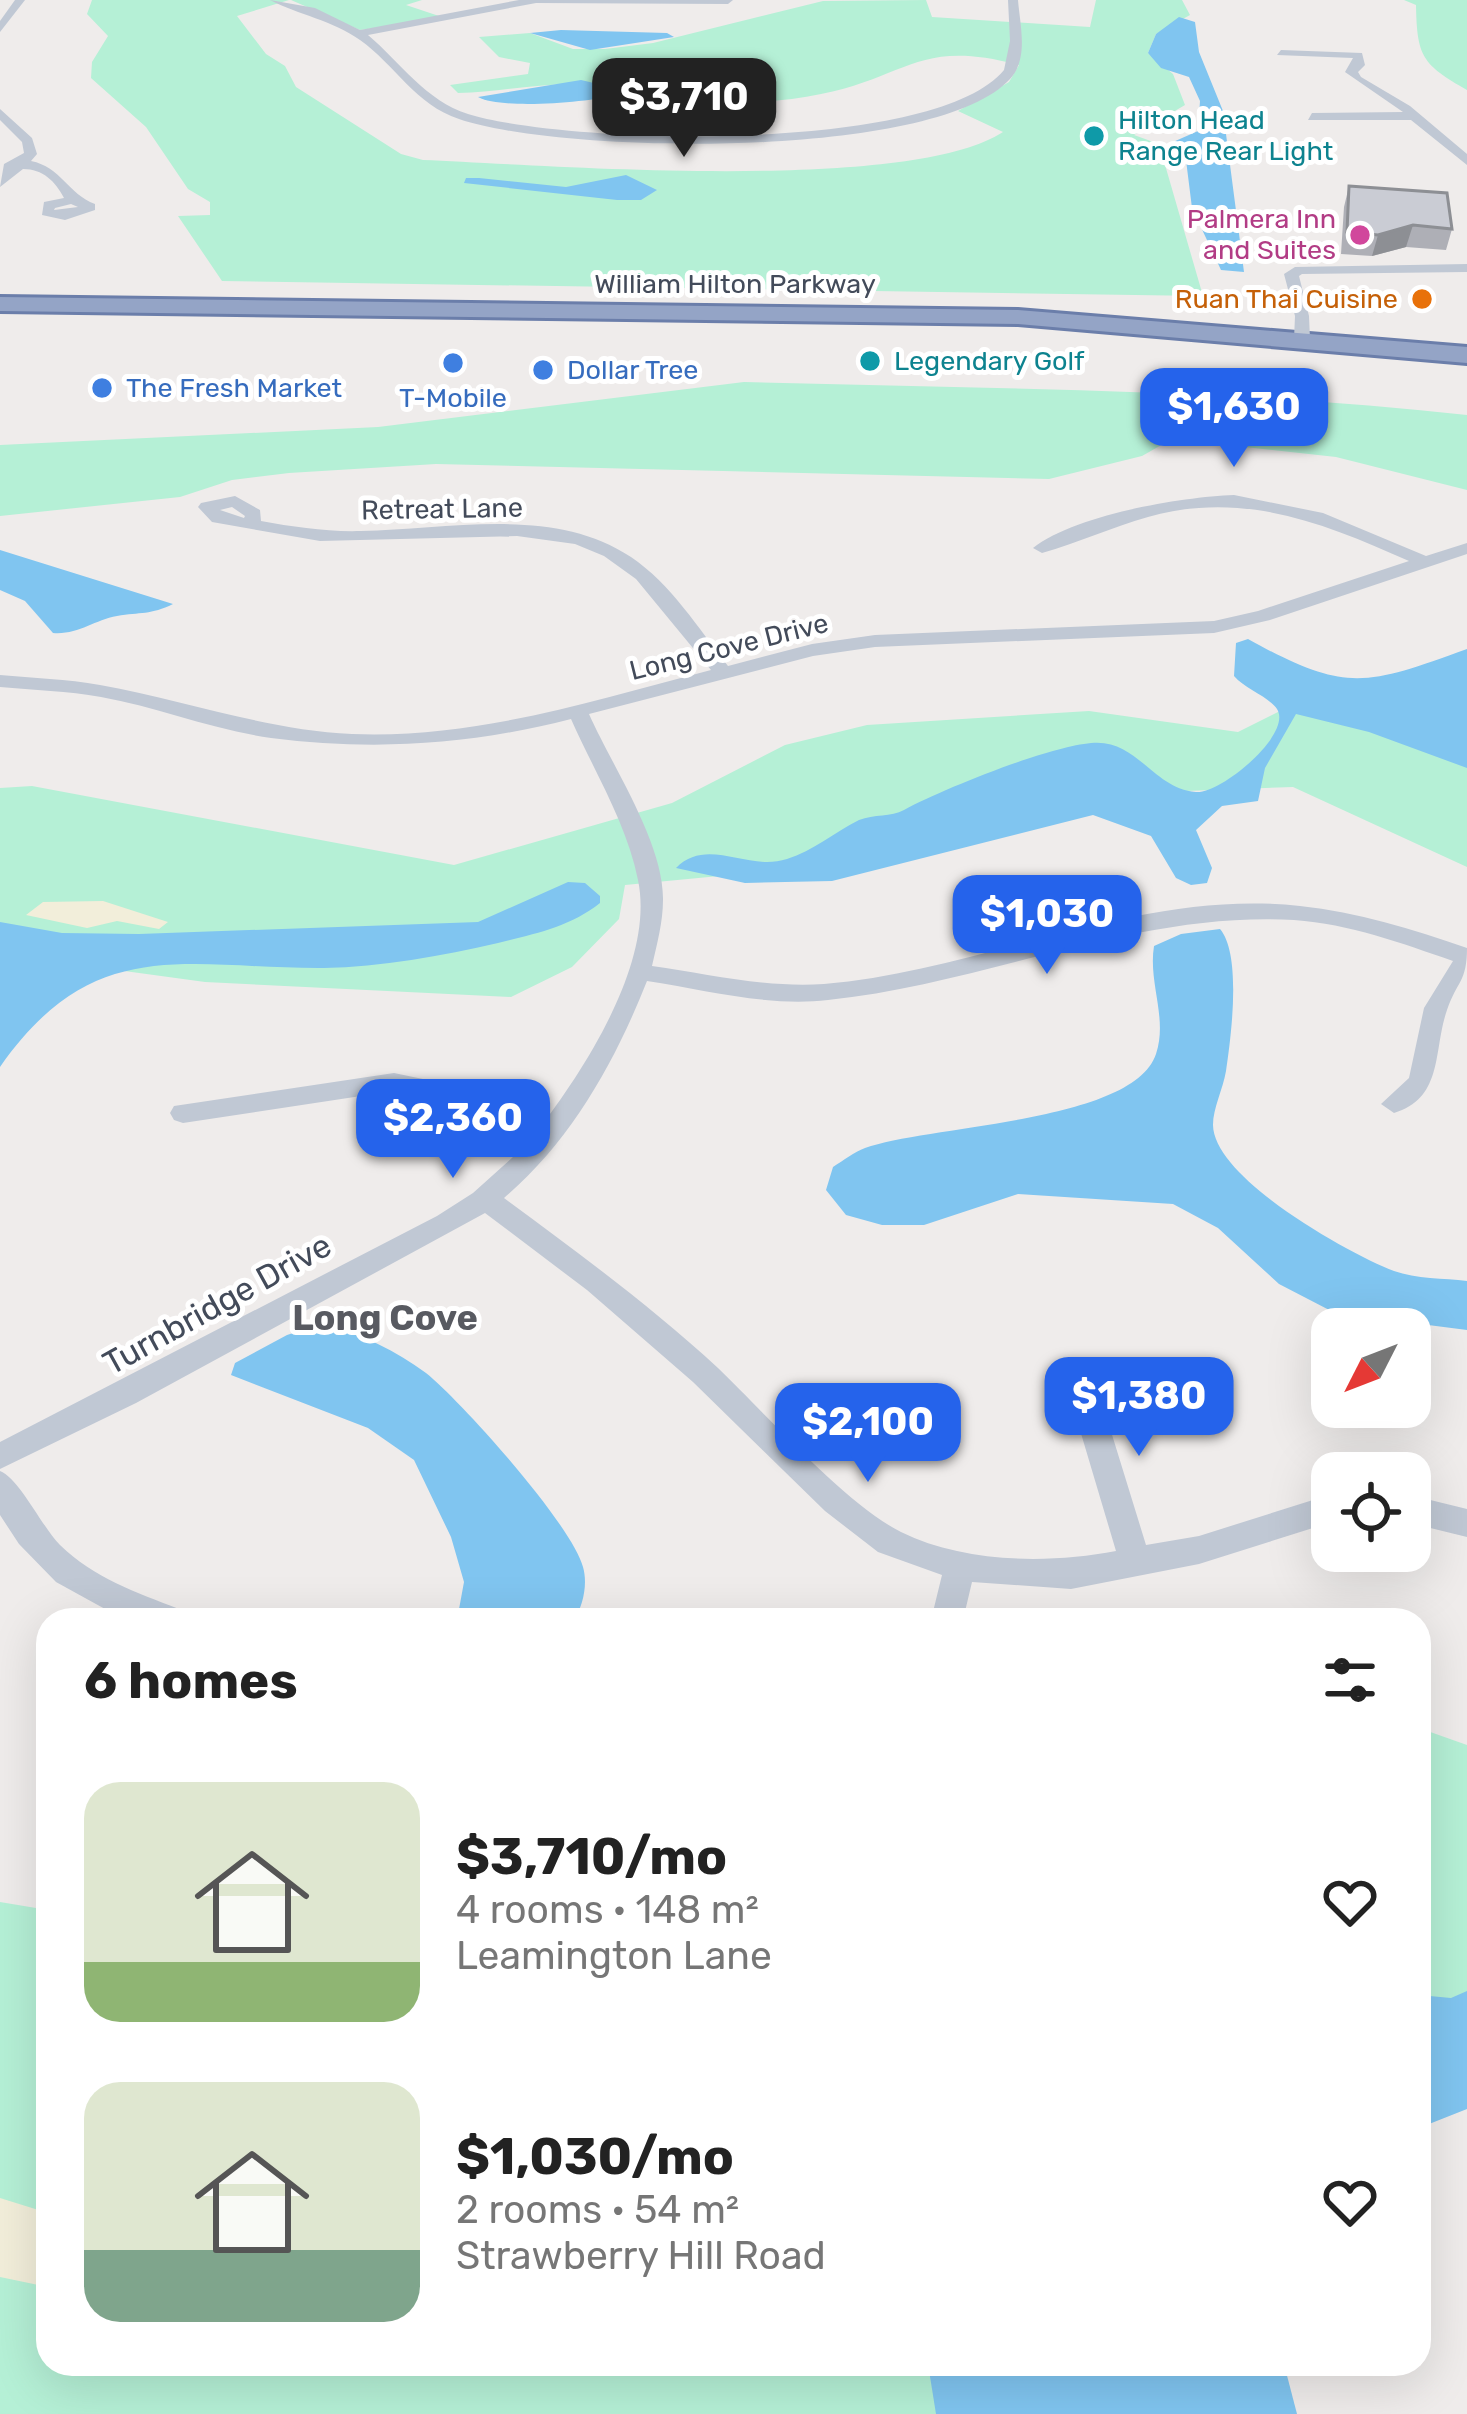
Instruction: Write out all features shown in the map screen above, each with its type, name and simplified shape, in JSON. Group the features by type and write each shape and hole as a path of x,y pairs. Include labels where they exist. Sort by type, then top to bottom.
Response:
{"highway":[{"name":"William Hilton Parkway","path":"0,288 1099,305 1467,355"},
{"path":"652,313 668,308 832,299"},
{"name":"William Hilton Parkway","path":"0,304 1147,324 1467,338"}],"street":[{"path":"0,28 20,0"},
{"path":"275,0 357,34 434,104 463,117 560,131 774,139 889,127 976,101 1012,68 1017,50 1013,0"},
{"path":"357,34 536,0 728,1"},
{"path":"1316,54 1358,55 1359,65 1351,72 1410,112 1467,161"},
{"path":"1312,117 1410,112"},
{"path":"0,183 31,154 28,141 2,117"},
{"path":"0,173 22,163 55,174 72,200"},
{"path":"1302,331 1292,274 1300,270 1467,268"},
{"path":"1042,548 1184,502 1236,497 1300,508 1421,560"},
{"name":"Retreat Lane","path":"252,521 347,537 519,532 582,542 613,553 640,575 723,673"},
{"name":"Long Cove Drive","path":"0,681 100,691 265,731 351,740 434,739 578,712 723,673 875,641 1214,626 1263,616 1467,548"},
{"name":"Turnbridge Drive","path":"0,1456 102,1408 485,1199 538,1144 615,1038 650,930 652,892 578,712"},
{"path":"638,972 821,993 888,983 1176,915 1247,908 1315,910 1376,922 1467,958 1442,990 1431,1021 1424,1080 1414,1095 1394,1104"},
{"path":"183,1113 394,1082 438,1090 490,1113 538,1144"},
{"path":"485,1199 597,1282 703,1373 836,1501 889,1542 960,1567 1071,1574 1198,1550 1311,1515"},
{"path":"1078,1373 1135,1563"},
{"path":"0,1485 15,1517 50,1559 82,1587 136,1608"},
{"path":"1431,1514 1467,1523"},
{"path":"950,1608 960,1567"}],"green space":[{"path":"92,0 289,0 237,16 266,54 285,66 296,87 401,154 423,160 724,171 889,163 956,151 1003,132 958,111 1009,82 1019,65 985,58 935,58 821,94 751,102 633,102 617,95 619,89 599,85 458,93 450,85 528,74 530,63 499,57 479,37 530,33 573,49 605,49 653,43 823,1 926,0 932,17 1090,27 1096,0 1182,0 1190,15 1156,34 1148,53 1173,74 1185,105 1134,135 1159,144 1203,296 222,281 178,216 210,215 210,202 188,189 146,127 91,78 92,62 108,36 87,14"},
{"path":"291,0 422,0 406,5 445,18 360,30"},
{"path":"1404,0 1467,0 1467,90 1425,57 1416,5"},
{"path":"744,382 1197,395 1467,415 1467,490 1336,457 1172,439 1142,456 1049,479 436,464 289,473 232,480 180,497 0,516 0,445 378,427"},
{"path":"1304,699 1467,740 1467,867 1293,787 1133,793 815,867 625,885 619,919 572,967 511,997 205,982 0,954 0,788 32,786 454,865 672,803 785,745 867,725 1089,711 1238,732"},
{"path":"1431,1732 1467,1745 1467,2038 1431,2049"},
{"path":"0,1902 36,1908 36,2376 1061,2376 1041,2414 0,2414"}],"sand":[{"path":"103,901 168,922 159,929 117,921 87,928 26,915 43,902"},
{"path":"0,2198 36,2209 36,2284 0,2277"}],"water":[{"path":"1179,17 1195,22 1199,52 1223,111 1244,272 1221,270 1192,208 1186,160 1173,142 1198,131 1200,101 1189,77 1161,68 1148,53 1156,34"},
{"path":"561,30 674,37 590,50 530,33"},
{"path":"581,80 619,89 617,95 604,98 546,104 478,97"},
{"path":"626,175 657,190 641,200 617,200 464,183 466,178 479,178 566,187"},
{"path":"0,550 173,604 53,633 25,601 0,590"},
{"path":"1248,639 1309,669 1356,678 1403,671 1467,649 1467,768 1369,732 1296,714 1265,768 1258,801 1222,806 1196,830 1212,868 1207,883 1191,885 1176,878 1151,836 1093,815 832,881 745,883 676,868 701,855 772,862 787,859 859,820 899,812 996,770 1091,743 1121,748 1181,789 1207,790 1252,761 1275,733 1279,720 1273,704 1234,676 1236,643"},
{"path":"568,882 585,883 600,896 600,903 551,929 455,952 324,968 186,964 146,967 108,977 71,995 35,1024 0,1067 0,922 62,933 139,934 478,922"},
{"path":"1220,929 1231,957 1230,1038 1213,1119 1219,1146 1259,1190 1347,1249 1403,1274 1467,1281 1467,1330 1431,1325 1431,1308 1325,1308 1279,1284 1218,1228 1173,1204 1018,1194 924,1225 882,1225 846,1215 826,1190 833,1167 865,1148 1070,1108 1110,1095 1139,1077 1156,1054 1159,1041 1154,946 1181,934"},
{"path":"327,1322 378,1344 426,1373 514,1465 559,1523 583,1567 580,1608 459,1608 464,1582 451,1537 414,1460 368,1428 231,1375 235,1363 287,1335"},
{"path":"1467,1991 1467,2109 1431,2123 1431,1996 1451,1998"},
{"path":"930,2376 1287,2376 1297,2414 936,2414"}],"building":[{"path":"1349,186 1447,193 1452,229 1413,225 1378,235 1347,232"}],"place":[{"name":"Hilton Head Range Rear Light","path":"1094,136"},
{"name":"Palmera Inn and Suites","path":"1360,235"},
{"name":"Ruan Thai Cuisine","path":"1422,299"},
{"name":"Legendary Golf","path":"870,361"},
{"name":"T-Mobile","path":"453,363"},
{"name":"Dollar Tree","path":"543,370"},
{"name":"The Fresh Market","path":"102,388"}],"district":[{"name":"Long Cove","path":"385,1317"}]}
